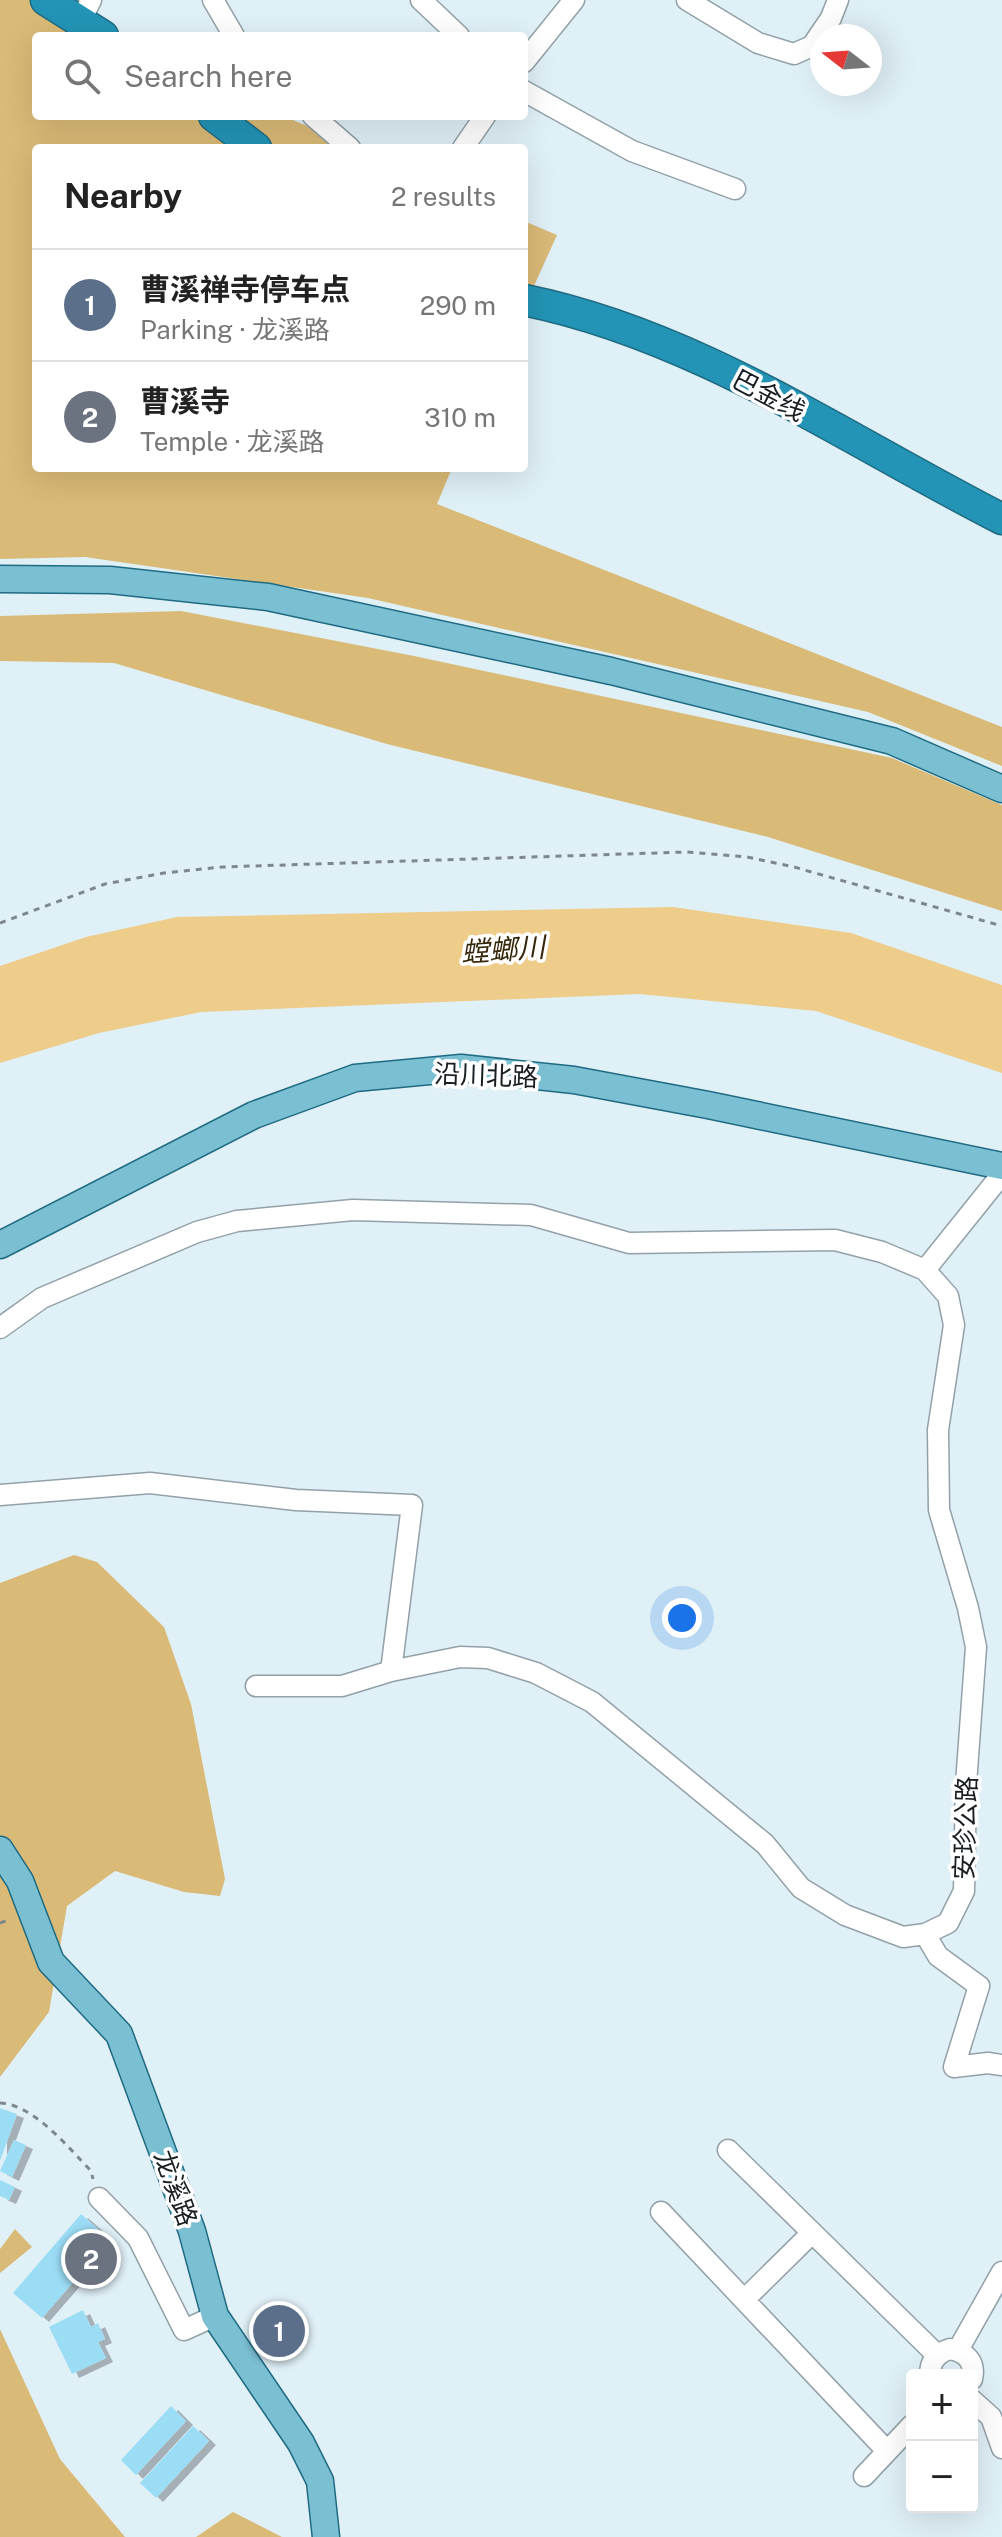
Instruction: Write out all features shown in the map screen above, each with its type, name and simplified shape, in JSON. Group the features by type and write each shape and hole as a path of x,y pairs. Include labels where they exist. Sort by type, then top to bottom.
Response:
{"highway":[{"path":"46,0 91,19"},
{"path":"219,120 251,144"},
{"name":"巴金线","path":"528,301 568,309 648,337 718,367 1002,519"}],"main road":[{"path":"0,579 110,580 268,597 611,671 892,741 1002,789"},
{"name":"沿川北路","path":"0,1245 254,1115 355,1078 461,1068 574,1080 1002,1166"},
{"name":"龙溪路","path":"0,1850 20,1881 51,1962 119,2034 192,2231 215,2316 301,2443 320,2481 326,2537"}],"street":[{"path":"213,0 232,32"},
{"path":"421,0 455,32"},
{"path":"528,57 574,0"},
{"path":"687,0 758,43 794,54 812,46 831,18 838,0"},
{"path":"528,93 632,151 735,189"},
{"path":"318,120 345,144"},
{"path":"466,144 482,120"},
{"path":"0,1328 42,1298 197,1232 237,1221 353,1210 531,1215 629,1243 835,1240 882,1252 925,1270 1002,1174"},
{"name":"安珍公路","path":"925,1270 948,1296 954,1325 938,1430 939,1510 968,1608 976,1647 966,1784 964,1891 948,1923 925,1934"},
{"path":"0,1495 150,1483 296,1500 412,1505 391,1671"},
{"path":"256,1686 342,1686 391,1671 460,1657 488,1658 536,1673 604,1711 765,1844 801,1888 845,1915 903,1937 925,1934 938,1956 979,1986 954,2067 988,2063 1002,2065"},
{"path":"728,2150 812,2233 934,2365 950,2349 958,2350 970,2359 973,2369"},
{"path":"99,2198 138,2238 184,2330 215,2316"},
{"path":"661,2212 887,2451"},
{"path":"744,2300 812,2233"},
{"path":"958,2350 1002,2272"},
{"path":"978,2405 997,2420 1002,2448"},
{"path":"864,2476 906,2431"}],"path":[{"path":"0,923 105,884 164,873 222,867 687,852 747,857 794,867 1002,926"},
{"path":"0,2103 28,2112 50,2130 91,2171 99,2198"}],"shaded area":[{"path":"0,0 57,0 95,32 32,32 32,120 293,120 348,144 32,144 32,472 450,472 437,504 1002,727 1002,766 868,712 368,598 85,557 0,559"},
{"path":"528,223 557,235 528,299"},
{"path":"181,611 414,656 892,758 1002,805 1002,911 768,837 387,744 114,663 0,661 0,616"},
{"path":"74,1555 97,1562 164,1627 191,1704 225,1879 220,1896 184,1892 115,1871 67,1906 49,2012 0,2077 0,1583"},
{"path":"15,2229 32,2247 0,2273 0,2249"},
{"path":"0,2329 60,2459 125,2537 0,2537"},
{"path":"233,2512 282,2537 196,2537"}],"water":[{"name":"螳螂川","path":"673,907 851,933 1002,985 1002,1073 816,1011 639,994 201,1012 99,1033 0,1063 0,966 86,937 177,917"}],"building":[{"path":"0,2108 17,2114 0,2161"},
{"path":"14,2140 26,2145 12,2177 0,2171"},
{"path":"0,2180 15,2187 9,2200 0,2196"},
{"path":"81,2214 110,2240 42,2318 13,2293"},
{"path":"83,2310 91,2327 98,2323 105,2339 98,2342 106,2358 72,2374 49,2327"},
{"path":"171,2406 186,2421 136,2475 121,2460"},
{"path":"193,2426 209,2441 156,2498 140,2483"}],"place":[{"name":"曹溪寺","path":"91,2259"},
{"name":"曹溪禅寺停车点","path":"279,2331"}]}
